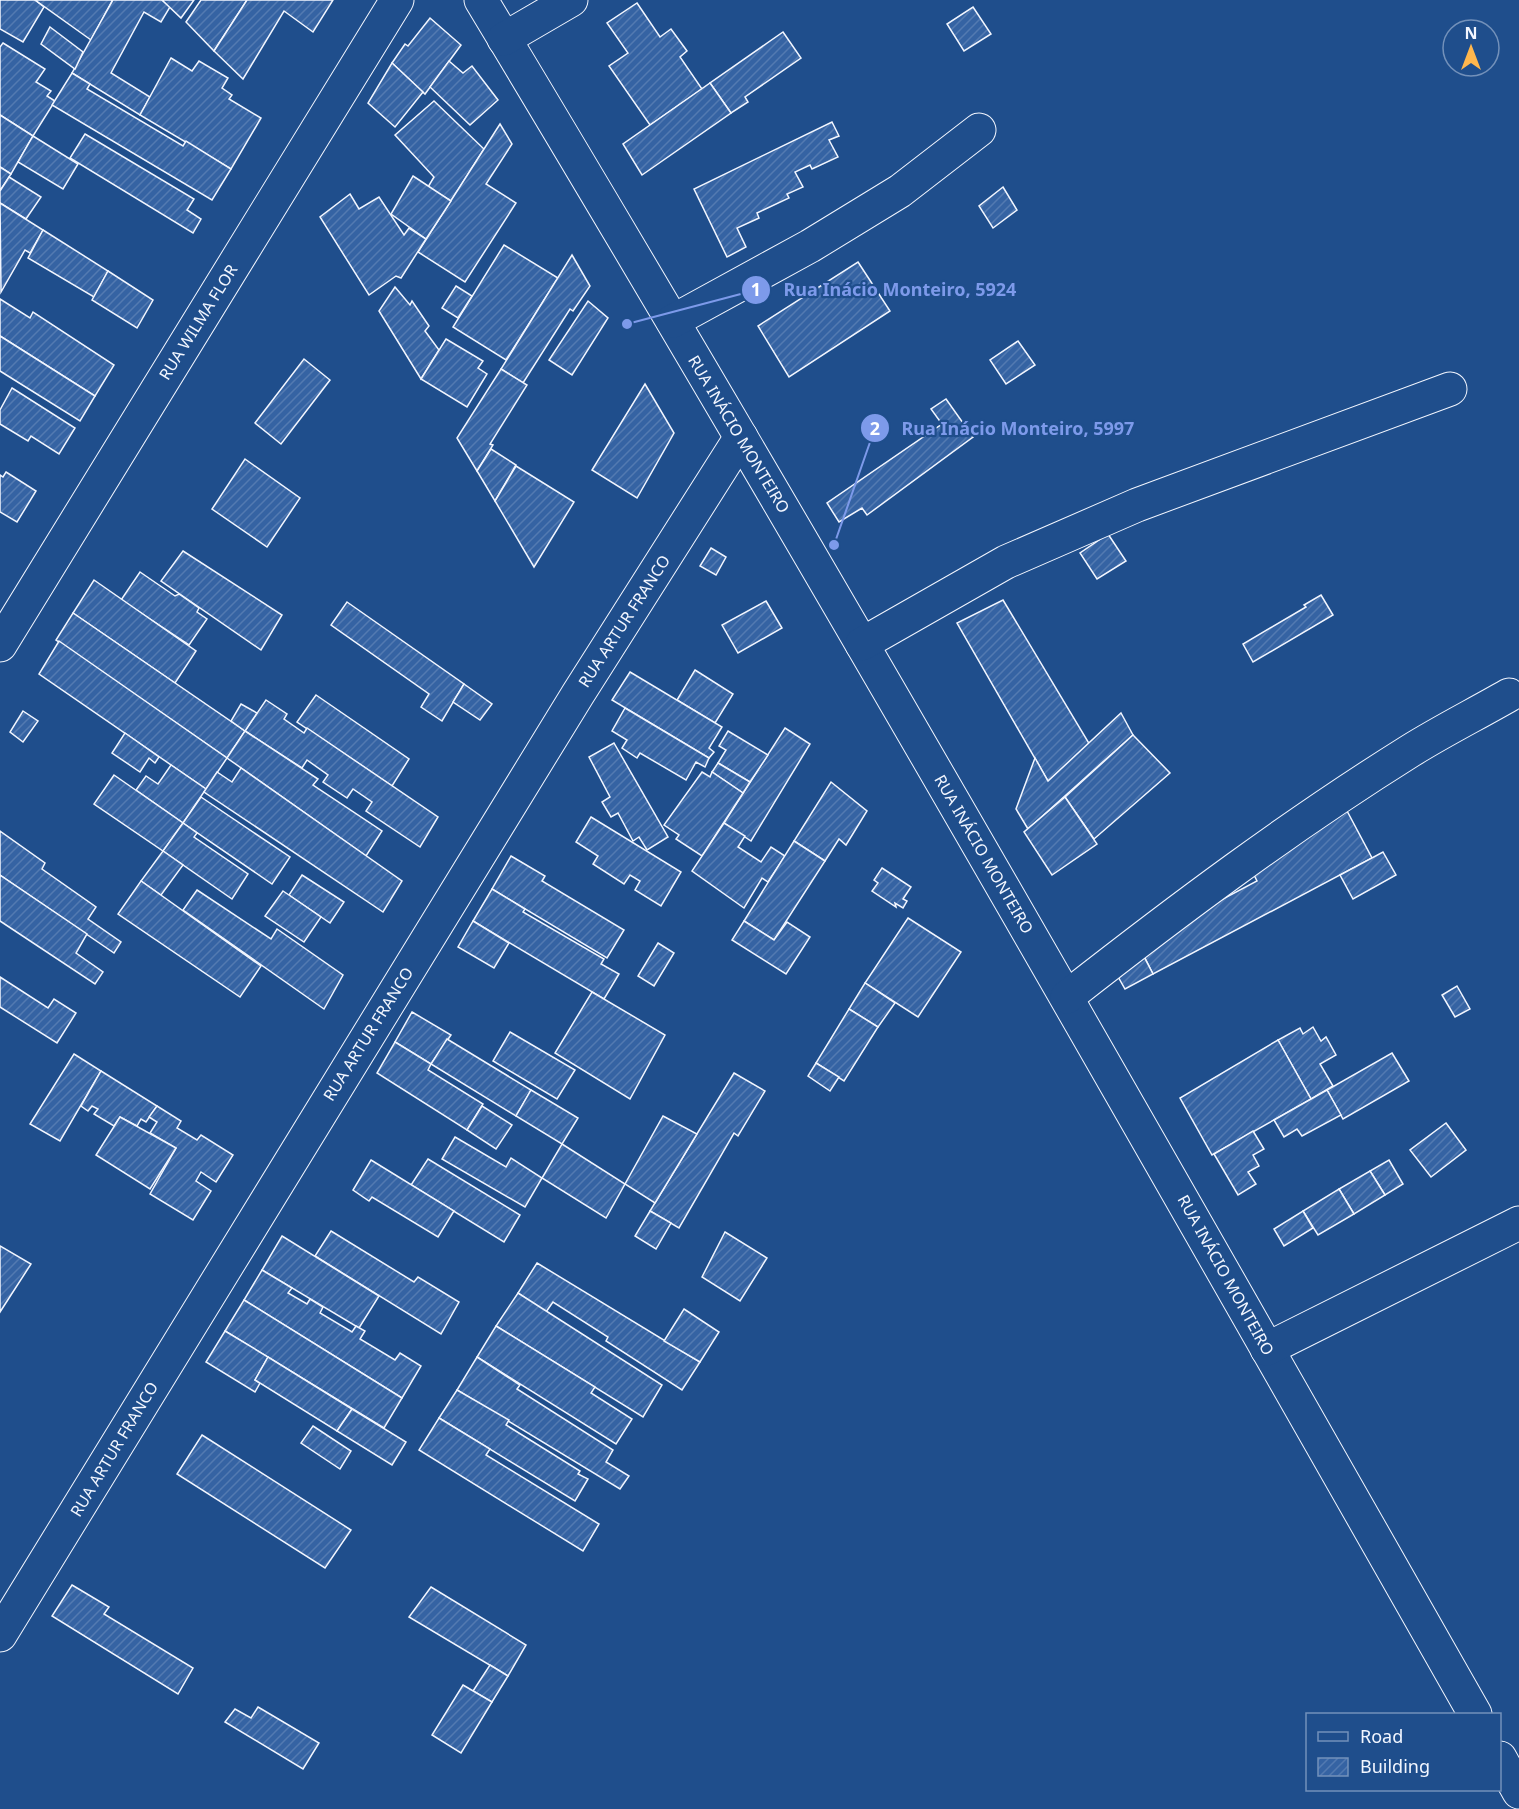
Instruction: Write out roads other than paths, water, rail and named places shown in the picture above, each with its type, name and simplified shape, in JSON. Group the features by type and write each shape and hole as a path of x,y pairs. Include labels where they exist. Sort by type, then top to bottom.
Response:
{"street":[{"name":"RUA WILMA FLOR","path":"0,645 397,0"},
{"name":"RUA INÁCIO MONTEIRO","path":"481,0 673,321 1067,997 1474,1713"},
{"path":"504,39 571,0"},
{"path":"673,321 810,246 900,191 979,130"},
{"path":"862,644 1006,562 1126,510 1450,389"},
{"name":"RUA ARTUR FRANCO","path":"0,1635 571,704 741,437"},
{"path":"1067,997 1205,890 1306,820 1411,750 1509,695"},
{"path":"1268,1349 1519,1223"},
{"path":"1501,1760 1519,1792"}],"place":[{"name":"Rua Inácio Monteiro, 5924","path":"627,324"},
{"name":"Rua Inácio Monteiro, 5997","path":"834,545"}]}
